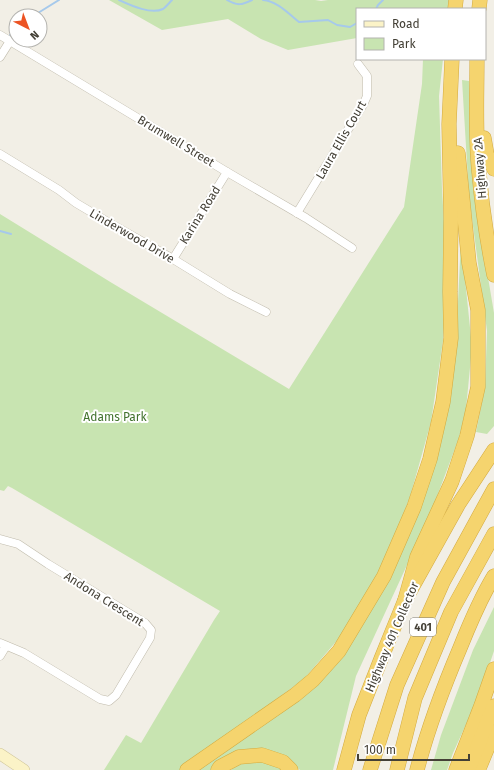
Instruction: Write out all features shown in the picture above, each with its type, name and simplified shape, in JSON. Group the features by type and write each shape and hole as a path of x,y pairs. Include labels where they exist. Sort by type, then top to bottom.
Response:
{"highway":[{"path":"405,600 417,557 452,481 467,436 478,387 478,310 469,263 454,117 453,60"},
{"path":"187,770 295,695 313,680 339,651 384,576 414,507 430,459 443,402 451,338 450,292 452,219 449,124 453,60"},
{"name":"Highway 2A","path":"477,60 479,172 488,244 494,275"},
{"path":"477,90 482,132 487,155 494,170"},
{"name":"Highway 401 Collector","path":"344,770 359,715 405,600 458,505 491,454"},
{"name":"401","path":"370,770 397,685 443,582 493,491"},
{"name":"401","path":"397,770 415,698 451,612 491,538"},
{"path":"417,770 445,684 478,604 493,577"},
{"path":"456,770 494,669"},
{"path":"468,770 494,706"},
{"path":"478,770 494,732"},
{"path":"218,770 220,767 239,757 262,755 283,762 291,770"}],"main road":[{"path":"0,754 24,770"}],"street":[{"path":"0,57 8,44"},
{"name":"Brumwell Street","path":"22,48 297,213 352,248"},
{"name":"Laura Ellis Court","path":"297,213 367,96 367,76 358,64"},
{"name":"Linderwood Drive","path":"0,154 59,190 76,203 230,294 266,312"},
{"name":"Karina Road","path":"173,259 227,172"},
{"name":"Andona Crescent","path":"0,539 18,544 54,568 146,623 151,630 150,638 116,695 109,701 100,699 24,653 3,644"},
{"path":"0,656 3,644"}],"green space":[{"path":"109,0 450,0 449,8 356,8 356,38 288,50 261,39 228,19 162,30"},
{"name":"Adams Park","path":"423,60 443,60 439,96 447,274 443,341 431,422 410,497 379,576 346,630 304,679 182,770 104,770 126,735 141,743 220,611 12,488 8,486 4,491 0,490 0,214 289,389 404,207 422,84"},
{"path":"462,80 469,81 475,200 494,313 494,426 487,434 476,432 485,387 487,331 469,196"},
{"path":"461,240 472,347 466,409 459,438 430,515 356,676 333,770 300,770 289,761 271,752 212,770 198,770 308,691 423,500 456,343"},
{"path":"494,607 494,651 478,698 453,753 447,770 431,770 441,735 473,650"},
{"path":"264,761 284,770 231,770 238,765"}],"waterway":[{"path":"46,8 59,0"},
{"path":"119,0 141,9 153,11 163,9 172,0"},
{"path":"227,0 240,4 252,0"},
{"path":"263,0 278,5 299,22 328,20 337,25 350,27 356,24"},
{"path":"376,8 383,0"},
{"path":"0,231 11,234"}]}
